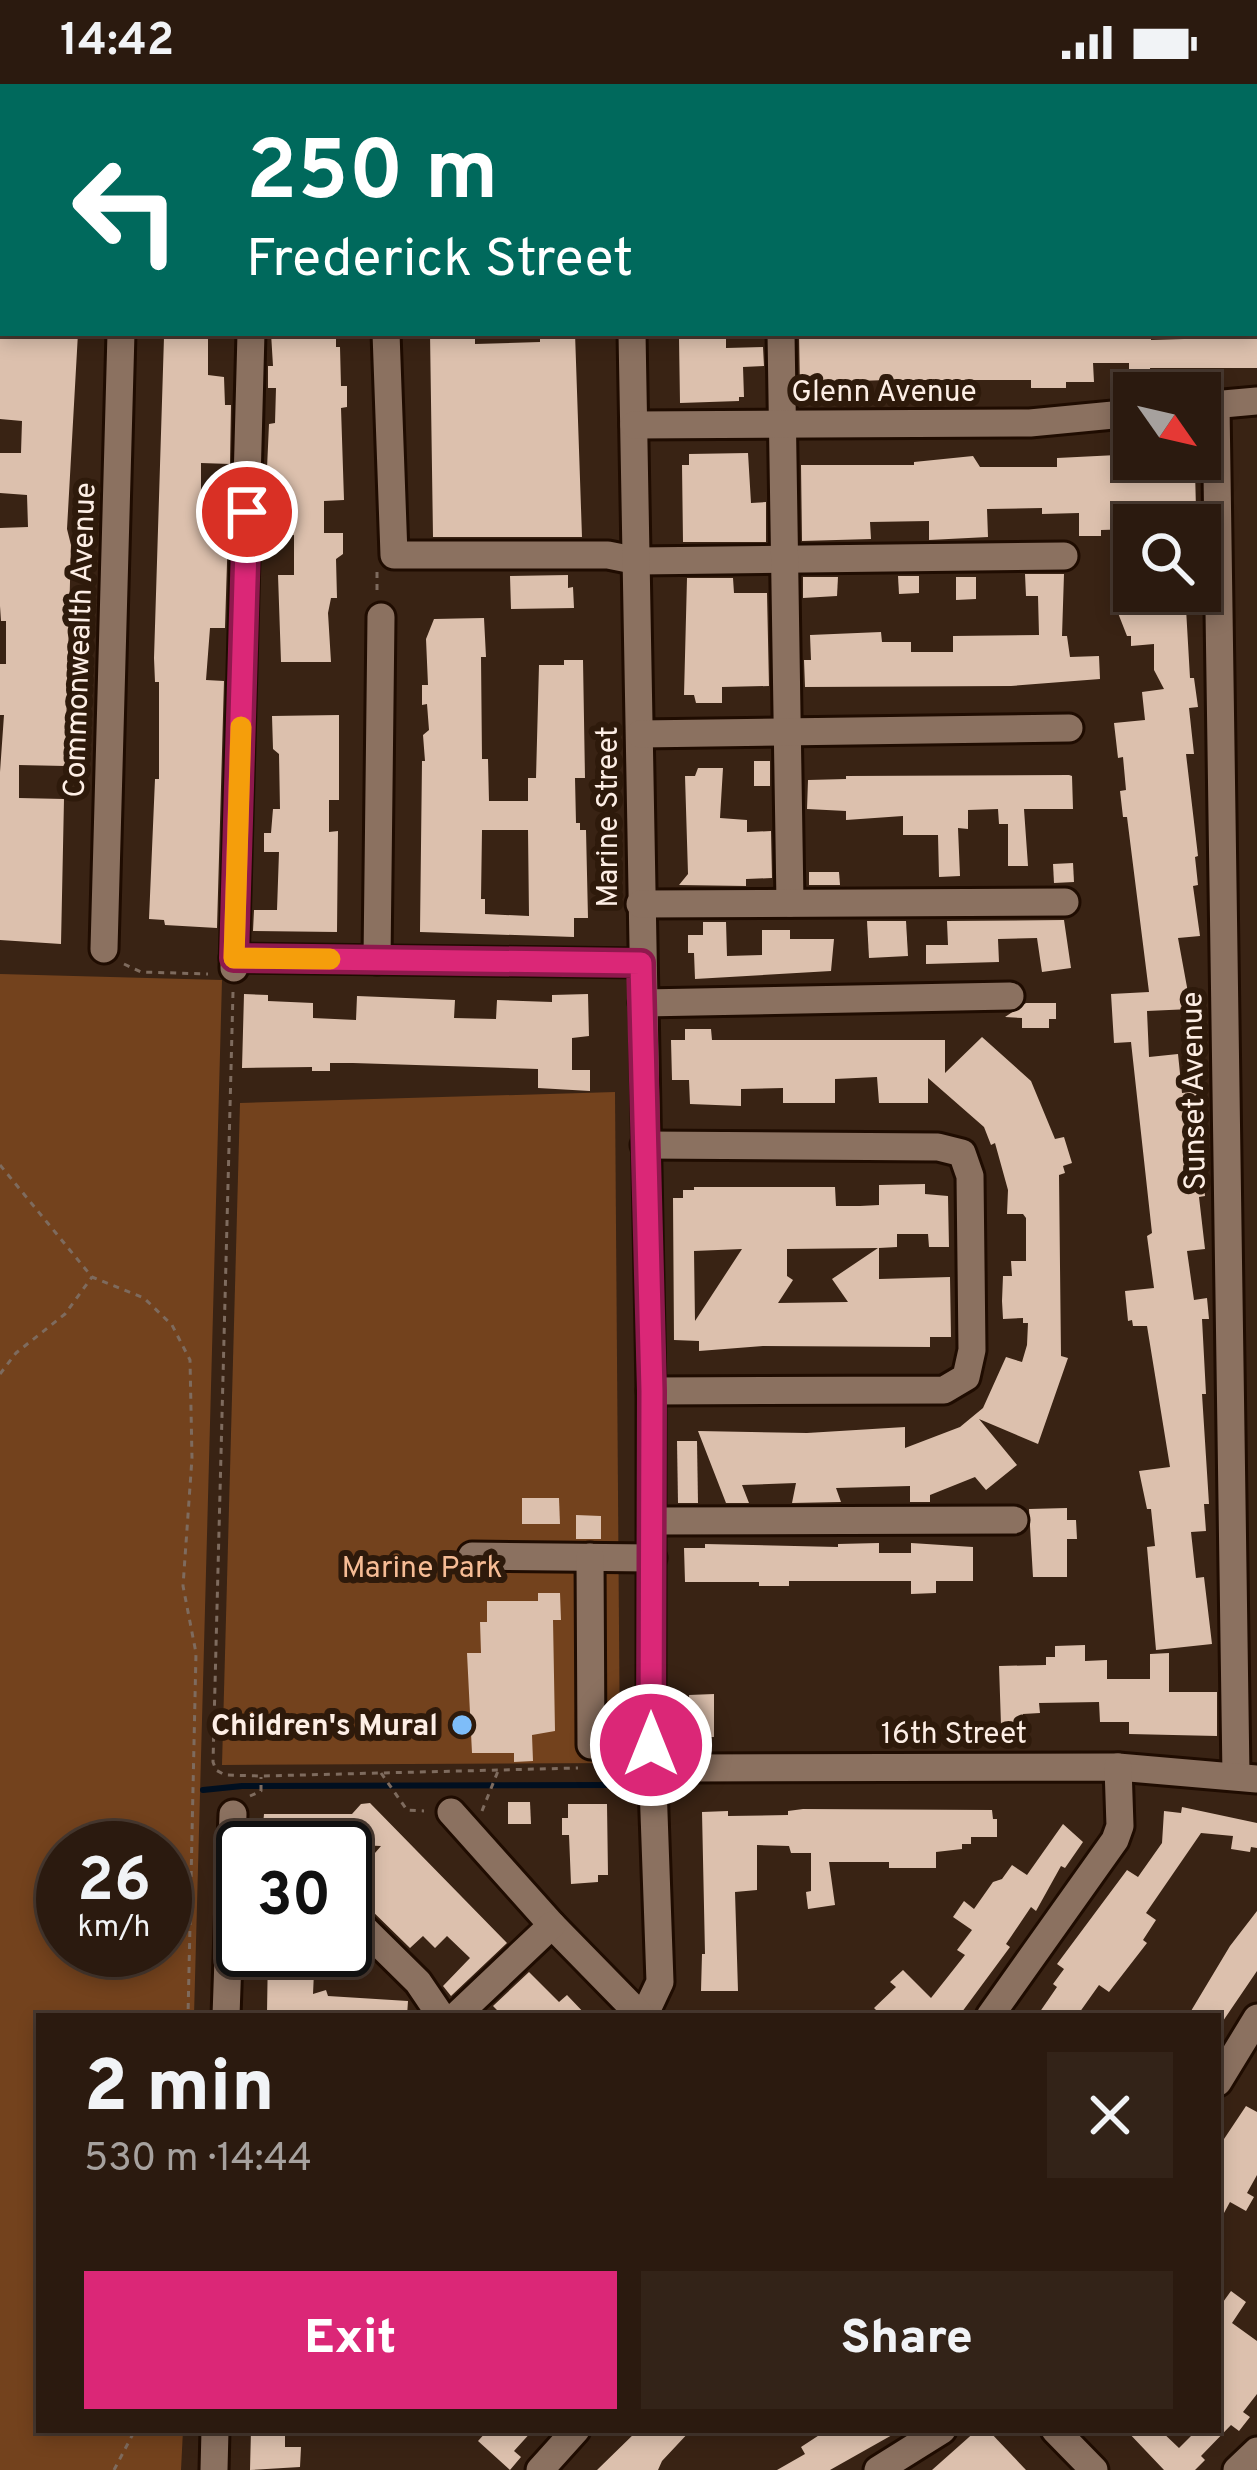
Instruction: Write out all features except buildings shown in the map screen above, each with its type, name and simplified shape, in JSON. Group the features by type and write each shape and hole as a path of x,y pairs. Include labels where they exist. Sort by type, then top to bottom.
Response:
{"street":[{"name":"Commonwealth Avenue","path":"113,956 121,336"},
{"path":"251,336 234,963 641,963"},
{"path":"386,336 394,555 608,555 638,560 1064,556"},
{"name":"Marine Street","path":"632,336 652,1391 651,1758 660,1982 644,2013"},
{"path":"781,336 790,903"},
{"path":"1221,405 1257,401"},
{"name":"Glenn Avenue","path":"634,425 1030,423 1113,415"},
{"name":"Sunset Avenue","path":"1210,480 1246,1778"},
{"path":"377,960 381,616"},
{"path":"640,734 1069,728"},
{"path":"640,904 1065,902"},
{"path":"643,1004 1010,996"},
{"path":"645,1145 938,1147 962,1153 970,1176 972,1350 966,1377 944,1390 652,1391"},
{"path":"652,1521 1014,1520"},
{"path":"472,1556 652,1558"},
{"name":"16th Street","path":"590,1558 591,1745 709,1767 1118,1767 1246,1778"},
{"path":"992,2013 1115,1840 1121,1809 1118,1767"},
{"path":"451,1812 639,2013"},
{"path":"232,1814 232,1821"},
{"path":"459,2013 551,1924"},
{"path":"372,1937 418,1982 439,2013"},
{"path":"226,2013 229,1977"},
{"path":"1221,2077 1257,2018"},
{"path":"214,2470 215,2433"},
{"path":"540,2470 573,2433"},
{"path":"878,2470 937,2433"},
{"path":"1057,2433 1094,2470"},
{"path":"1238,2470 1257,2451"}],"path":[{"path":"381,616 377,567 394,555"},
{"path":"113,956 140,972 225,975 234,963"},
{"path":"234,963 216,1770 225,1775 316,1769 591,1767"},
{"path":"0,1166 92,1277 144,1298 172,1325 190,1360 192,1458 183,1586 196,1653 188,2013"},
{"path":"0,1374 16,1353 65,1314 92,1277"},
{"path":"380,1771 407,1810 451,1812 483,1811 499,1768"},
{"path":"114,2470 133,2433"}],"green space":[{"path":"0,974 222,980 194,2013 36,2013 36,2433 183,2433 181,2470 0,2470"},
{"name":"Marine Park","path":"615,1092 620,1763 222,1765 240,1103"}],"waterway":[{"path":"203,1790 614,1785"}],"slow traffic":[{"path":"241,727 234,958 330,959"}],"place":[{"name":"Children's Mural","path":"462,1725"}],"route":[{"path":"247,512 234,958 641,963 652,1391 651,1745"}]}
